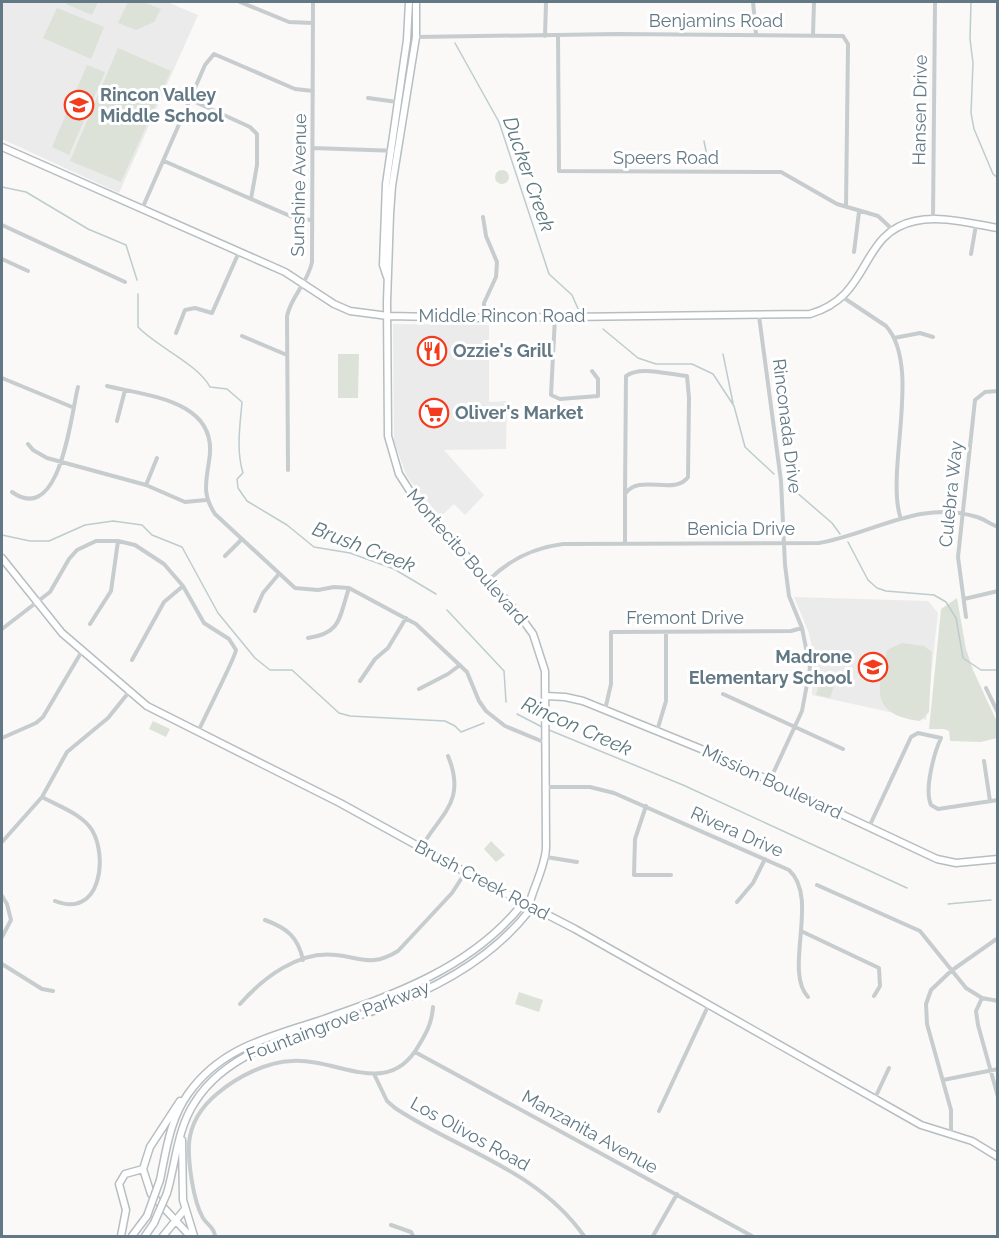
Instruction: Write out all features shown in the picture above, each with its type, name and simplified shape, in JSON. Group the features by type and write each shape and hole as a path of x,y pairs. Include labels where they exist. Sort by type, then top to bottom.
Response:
{"main road":[{"name":"Montecito Boulevard","path":"394,150 407,40 409,2"},
{"name":"Montecito Boulevard","path":"416,2 416,37 386,184 383,265 387,278 388,426 394,460 403,482 415,499 517,613 535,638 543,664 546,696 546,857 539,882 528,904"},
{"name":"Middle Rincon Road","path":"2,147 239,251 304,283 346,310 388,316 484,318 810,314 828,308 844,298 854,286 876,246 893,230 916,221 933,219 998,228"},
{"name":"Brush Creek Road","path":"2,558 37,603 82,651 147,706 340,803 528,904 927,1127 972,1141 998,1157"},
{"name":"Mission Boulevard","path":"546,696 574,698 657,731 770,780 945,861 964,863 998,859"},
{"name":"Fountaingrove Parkway","path":"132,1236 147,1216 160,1180 171,1130 182,1104 195,1085 215,1064 251,1042 382,999 458,962 485,942 519,908 528,904 529,911 513,930 463,970 384,1007 243,1056 221,1071 205,1087 186,1117 167,1193 154,1223 145,1236"},
{"path":"192,1236 151,1194 143,1168 150,1147 183,1096 195,1085"},
{"path":"186,1117 182,1137 185,1209 192,1236"},
{"path":"121,1236 126,1210 120,1189 120,1179 125,1174 143,1168"},
{"path":"163,1236 185,1209"}],"street":[{"path":"240,2 289,22 313,23"},
{"name":"Sunshine Avenue","path":"288,470 289,307 304,283 312,262 313,2"},
{"path":"545,36 546,2"},
{"path":"753,2 756,34"},
{"path":"813,35 814,2"},
{"name":"Hansen Drive","path":"933,219 935,2"},
{"name":"Benjamins Road","path":"416,37 756,34 843,36 848,44 846,207"},
{"name":"Speers Road","path":"558,36 559,171 782,172 846,207 878,216 893,230"},
{"path":"142,209 206,65 214,54 295,89 313,91"},
{"path":"368,98 398,102"},
{"path":"191,100 249,127 257,134 257,165 251,199"},
{"path":"313,148 394,150"},
{"path":"164,161 297,219 312,220"},
{"path":"854,252 859,212"},
{"path":"483,217 486,236 497,262 496,277 484,303 484,318"},
{"path":"2,225 125,282"},
{"path":"972,254 976,225"},
{"path":"176,333 185,310 195,308 212,313 239,251"},
{"path":"2,259 28,271"},
{"path":"844,298 886,326 894,338 900,368 902,415 896,487 900,516"},
{"name":"Rinconada Drive","path":"759,316 781,481 783,543 789,596 802,628 810,668 807,695 795,728 770,780"},
{"path":"555,317 550,395 560,399 598,396 598,379 592,371"},
{"path":"894,338 920,333 933,337"},
{"path":"242,336 287,355"},
{"path":"625,494 635,485 679,483 688,477 687,376 657,372 631,372 626,376 624,385 625,543"},
{"path":"2,378 72,407"},
{"path":"107,386 184,406 203,424 210,439 210,458 204,486 206,500 215,513 287,583 303,590 349,588 406,618 422,629 469,675 479,701 489,713 497,720 546,743"},
{"path":"12,492 28,498 42,494 55,481 78,387"},
{"path":"117,421 125,390"},
{"name":"Culebra Way","path":"966,617 958,557 975,400 985,392 998,391"},
{"path":"27,444 39,455 146,485 185,502 206,500"},
{"path":"146,485 157,458"},
{"name":"Benicia Drive","path":"488,580 511,562 537,548 563,544 783,543 837,539 900,516 927,512 962,513 979,517 998,527"},
{"path":"225,556 242,539"},
{"path":"2,629 54,587 69,559 82,547 96,541 118,541 130,543 146,551 164,564 183,586 204,623 229,639 236,652 198,732"},
{"path":"90,624 111,591 118,541"},
{"path":"255,611 263,593 278,575"},
{"path":"132,660 164,602 183,586"},
{"path":"308,638 324,636 333,631 349,588"},
{"path":"964,599 998,591"},
{"path":"360,681 375,659 388,648 406,618"},
{"name":"Fremont Drive","path":"605,710 611,684 611,632 791,631 802,628"},
{"path":"657,731 666,701 666,632"},
{"path":"2,738 36,723 43,717 82,651"},
{"path":"419,689 460,665"},
{"path":"986,688 998,713"},
{"path":"2,842 42,797 67,752 108,718 130,691"},
{"path":"723,694 843,749"},
{"path":"869,827 911,737 918,733 941,738 934,753 928,798 931,805 938,809 998,800"},
{"path":"421,848 450,807 453,777 448,756"},
{"path":"984,761 990,801"},
{"name":"Rivera Drive","path":"547,787 603,789 789,870 798,880 801,889 800,982 808,997"},
{"path":"42,797 87,824 94,832 100,866 95,887 83,902 76,906 55,902"},
{"path":"646,806 635,839 634,876 671,875"},
{"path":"546,857 577,862"},
{"path":"737,902 753,883 765,859"},
{"path":"240,1004 270,976 303,960 328,955 366,962 387,957 398,951 452,893 465,872"},
{"path":"817,885 920,931 966,988 982,998 998,1001"},
{"path":"2,896 8,904 11,920 2,937"},
{"path":"266,920 290,933 300,946 303,960"},
{"path":"801,931 879,968 880,986 874,996"},
{"path":"951,1134 951,1110 927,1024 926,1004 931,990 951,971 998,938"},
{"path":"2,964 42,989 53,991"},
{"path":"982,998 976,1011 977,1018 998,1097"},
{"path":"659,1111 710,1004"},
{"path":"215,1236 213,1229 201,1213 189,1162 193,1125 210,1100 239,1078 282,1062 314,1060 375,1076 399,1067 415,1052 429,1029 433,1007"},
{"name":"Manzanita Avenue","path":"415,1052 752,1236"},
{"path":"875,1098 889,1068"},
{"path":"943,1080 998,1069"},
{"name":"Los Olivos Road","path":"375,1076 387,1101 395,1108 527,1180 555,1202 584,1236"},
{"path":"653,1236 677,1194"},
{"path":"392,1225 411,1232 413,1236"}],"shaded area":[{"name":"Rincon Valley Middle School","path":"2,2 167,2 198,15 119,193 2,139"},
{"path":"67,2 98,2 92,15 66,4"},
{"path":"128,2 143,2 161,9 154,22 136,30 118,23"},
{"path":"57,8 104,27 91,59 43,38"},
{"path":"118,48 171,71 121,182 70,161"},
{"path":"87,65 105,72 69,155 52,147"},
{"path":"502,170 507,172 509,177 507,182 502,184 497,182 495,177 497,172"},
{"path":"393,324 489,325 489,402 507,401 506,449 444,450 484,495 465,515 454,504 440,517 407,477 394,441"},
{"path":"338,354 359,354 358,398 338,398"},
{"name":"Madrone Elementary School","path":"794,597 928,601 938,613 926,720 812,695 814,657 809,633"},
{"path":"957,598 966,649 997,722 997,738 981,742 950,741 949,731 929,729 941,609"},
{"path":"902,643 924,646 932,652 929,712 920,721 892,713 881,698 881,677 887,650"},
{"path":"861,659 871,662 867,676 857,673"},
{"path":"821,679 835,683 830,698 816,695"},
{"path":"153,721 170,729 166,737 149,729"},
{"path":"491,841 505,855 496,862 484,849"},
{"path":"519,992 543,1000 539,1012 515,1004"}],"waterway":[{"path":"971,2 970,39 973,63 971,113 974,129 993,174 998,178"},
{"name":"Ducker Creek","path":"455,43 499,122 549,274 572,295 579,311"},
{"path":"704,141 709,166"},
{"name":"Brush Creek","path":"2,187 26,192 88,229 126,245 137,280"},
{"name":"Brush Creek","path":"138,294 138,327 187,363 210,387 227,389 242,402 239,447 243,473 237,479 238,488 247,501 287,525 314,547 350,553 394,569 436,594"},
{"name":"Ducker Creek","path":"603,329 638,358 656,364 692,364 713,374 734,406 745,447 774,474"},
{"path":"723,354 733,403"},
{"name":"Ducker Creek","path":"788,485 832,523 840,534"},
{"name":"Rincon Creek","path":"2,535 30,541 49,541 85,525 113,521 142,525 152,535 182,547 218,613 255,658 270,670 292,670 339,713 350,716 445,721 461,732 484,723"},
{"name":"Ducker Creek","path":"848,542 868,580 877,588 886,591 934,595 946,602 956,618 963,658 981,670 998,670"},
{"name":"Brush Creek","path":"447,610 504,671 506,702"},
{"name":"Rincon Creek","path":"517,714 542,727"},
{"name":"Rincon Creek","path":"549,730 683,785 907,888"},
{"name":"Rincon Creek","path":"948,904 991,900"}],"place":[{"name":"Rincon Valley Middle School","path":"79,105"},
{"name":"Ozzie's Grill","path":"432,351"},
{"name":"Oliver's Market","path":"434,413"},
{"name":"Madrone Elementary School","path":"873,667"}]}
